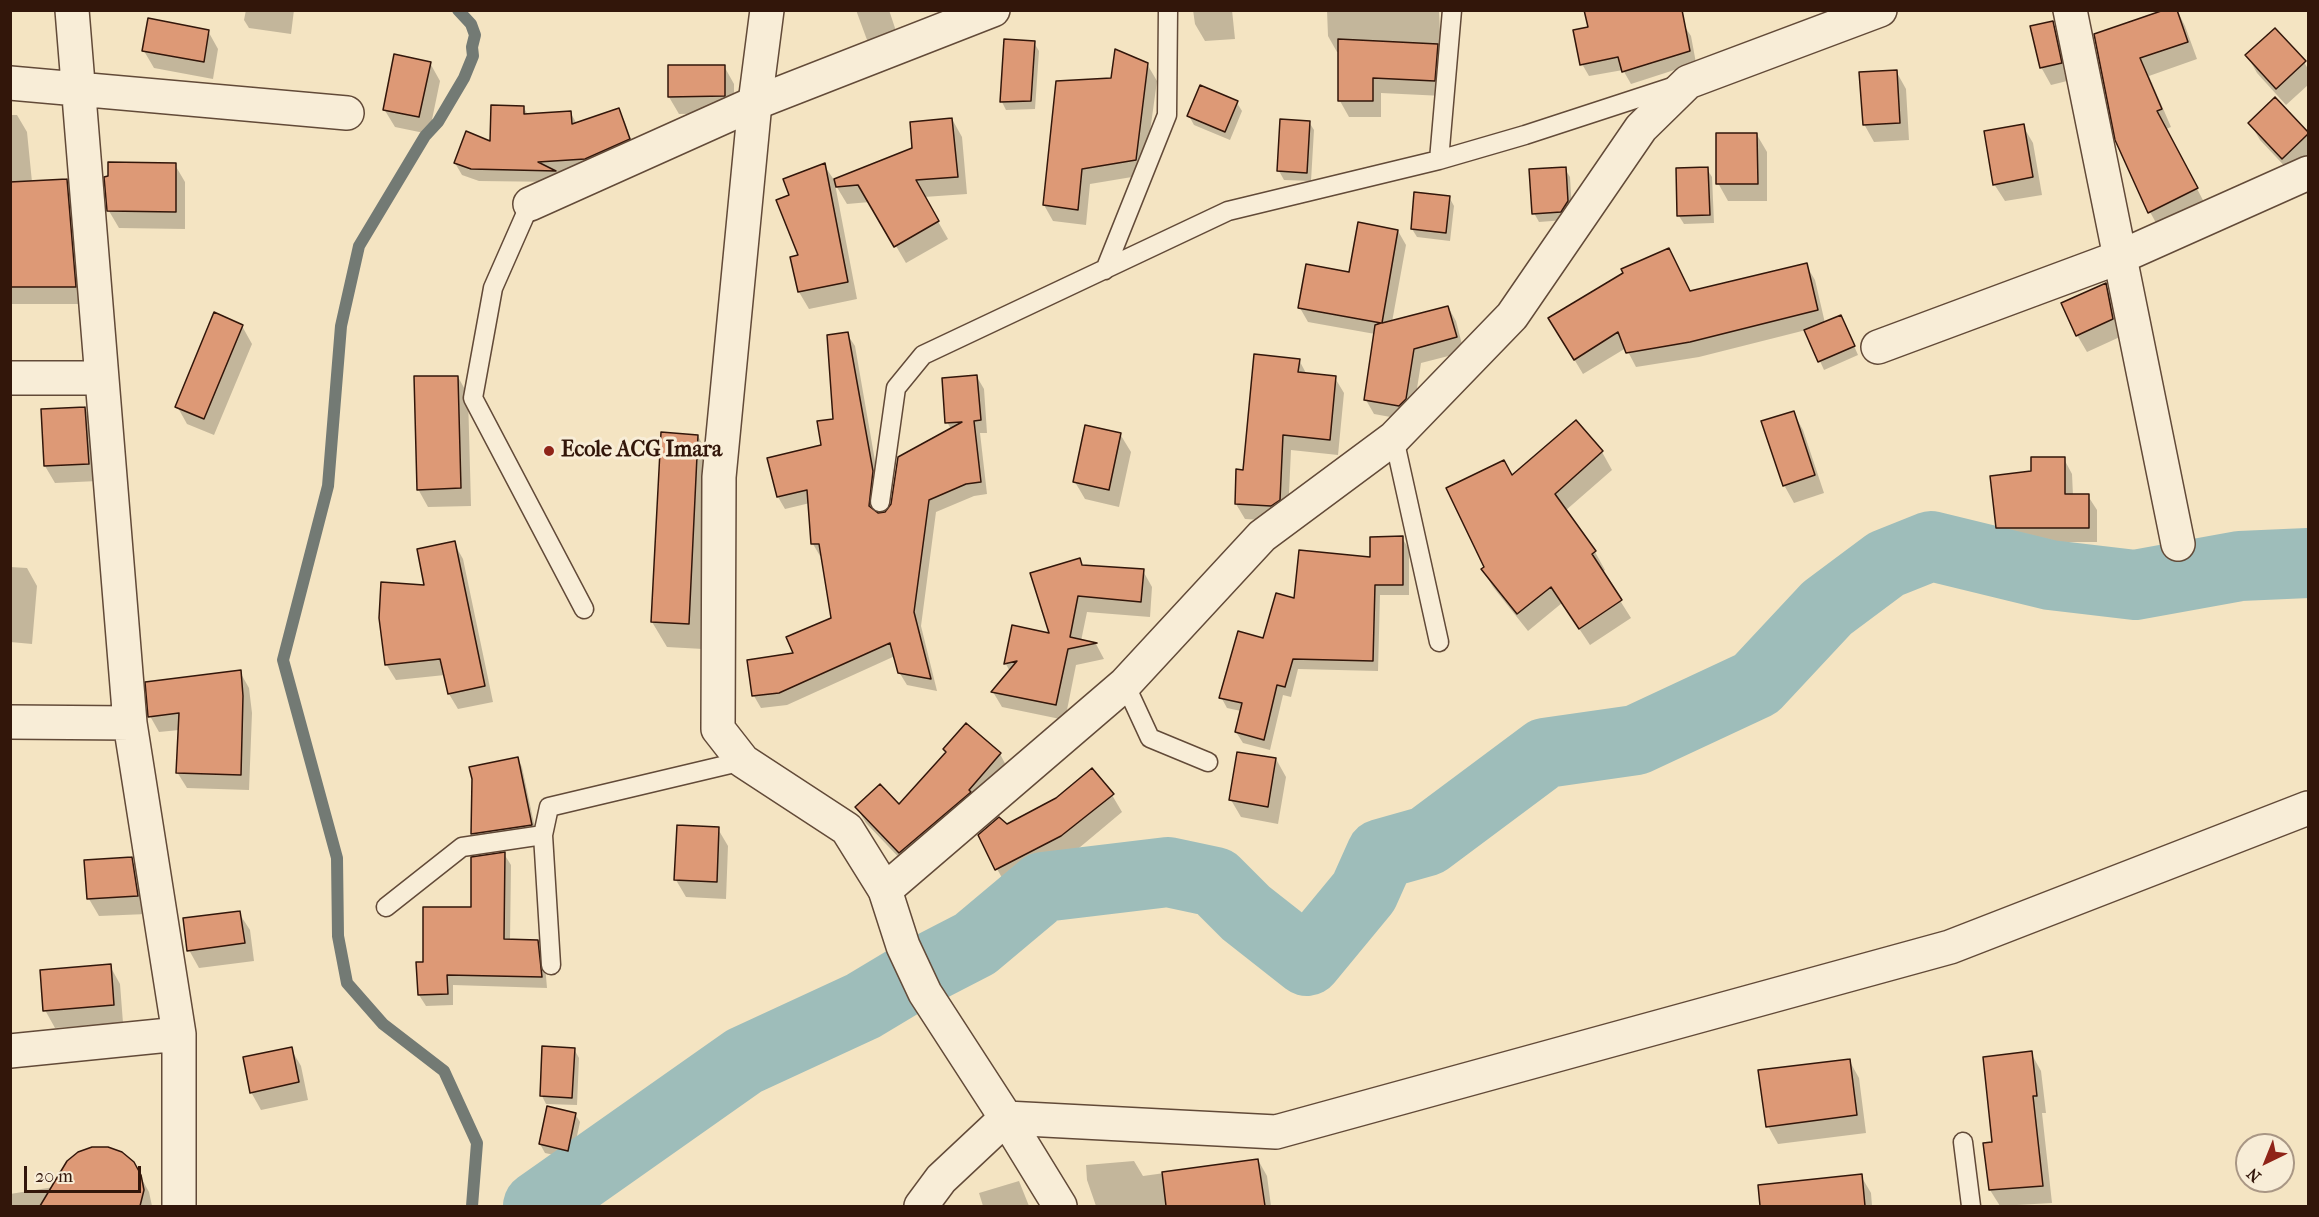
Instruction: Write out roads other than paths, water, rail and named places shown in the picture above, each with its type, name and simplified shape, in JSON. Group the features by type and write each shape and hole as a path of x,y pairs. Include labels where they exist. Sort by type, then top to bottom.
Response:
{"street":[{"path":"72,10 130,723 179,1034 180,1206"},
{"path":"767,10 755,103 719,477 718,729 742,761 847,829 885,890 903,946 925,993 1060,1206"},
{"path":"530,204 755,103 993,10"},
{"path":"885,890 1125,684 1262,536 1394,438 1512,316 1641,128 1688,82 1880,10"},
{"path":"2070,10 2178,543"},
{"path":"10,83 78,87 347,113"},
{"path":"1878,347 2120,257 2308,173"},
{"path":"10,378 101,378"},
{"path":"10,722 130,723"},
{"path":"921,1206 941,1179 1006,1118 1276,1132 1950,947 2308,808"},
{"path":"10,1051 179,1034"}],"lane":[{"path":"1105,270 1167,115 1168,10"},
{"path":"1439,159 1452,10"},
{"path":"880,502 896,388 923,355 1228,212 1525,135 1688,82"},
{"path":"530,204 493,288 473,398 584,609"},
{"path":"1394,438 1439,642"},
{"path":"1125,684 1150,738 1208,762"},
{"path":"551,965 543,835 549,807 742,761"},
{"path":"386,907 462,847 543,835"},
{"path":"1963,1142 1971,1206"}],"waterway":[{"path":"458,10 471,24 475,35 472,47 473,56 464,78 438,122 425,136 359,246 341,326 328,486 283,660 337,858 338,936 347,983 383,1024 444,1071 477,1143 472,1206"},
{"path":"538,1206 744,1061 863,1006 913,976 975,944 1043,887 1168,872 1215,882 1246,913 1307,961 1364,892 1381,854 1427,841 1545,753 1636,740 1756,684 1827,608 1886,564 1931,546 2050,575 2135,585 2240,566 2308,563"}],"place":[{"name":"Ecole ACG Imara","path":"549,451"}]}
